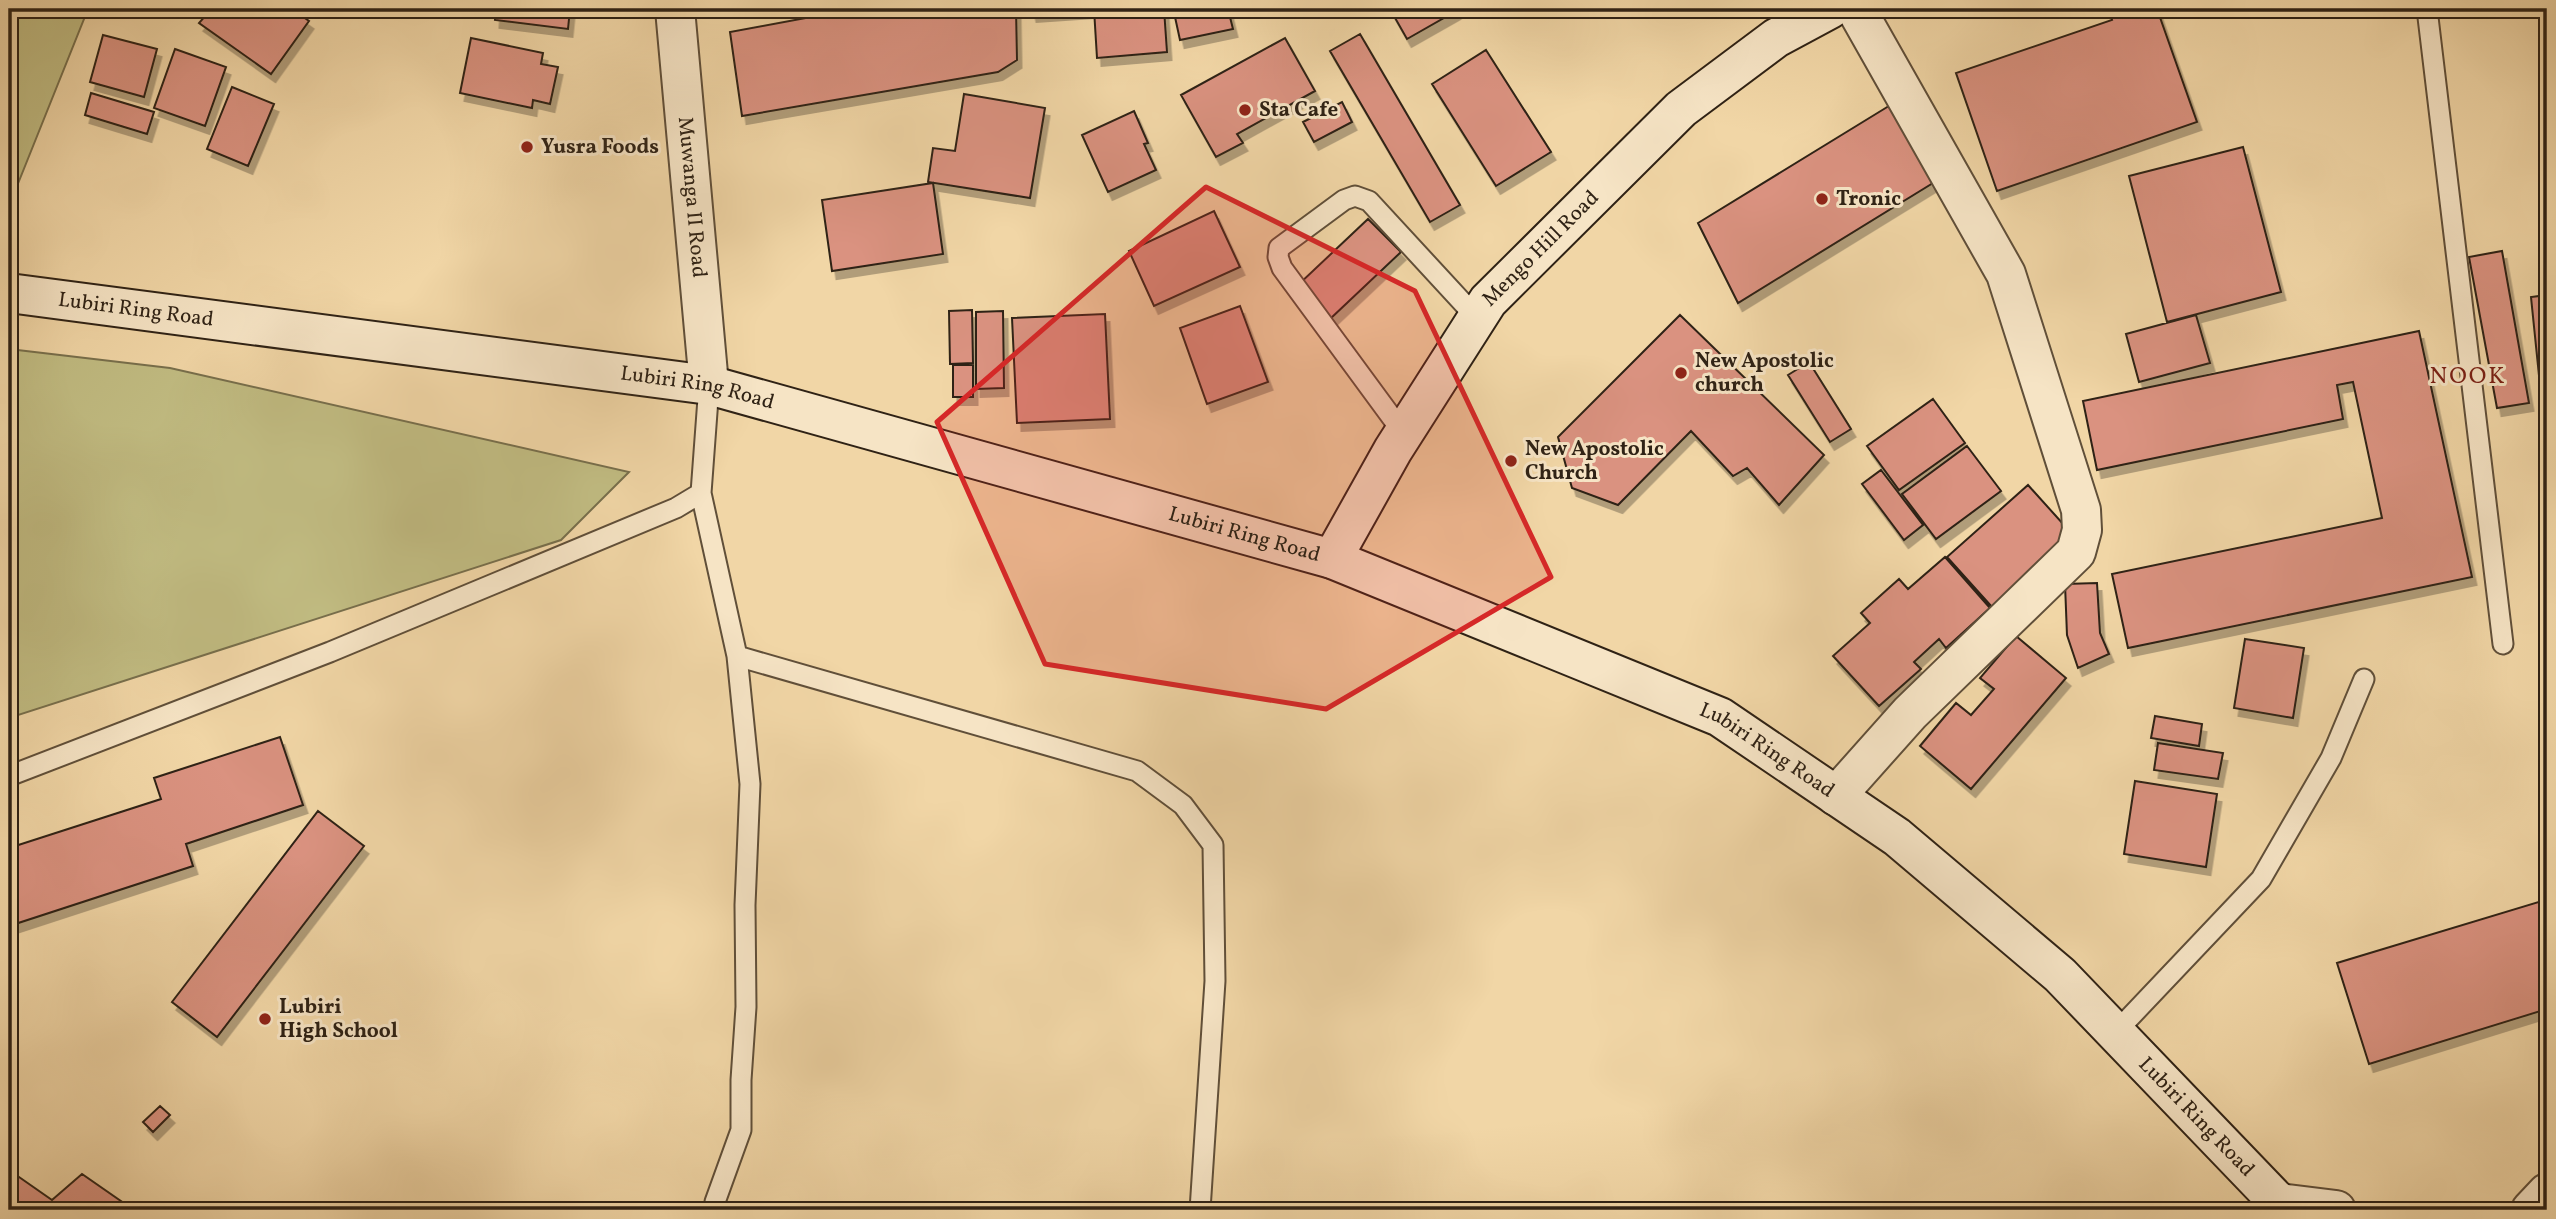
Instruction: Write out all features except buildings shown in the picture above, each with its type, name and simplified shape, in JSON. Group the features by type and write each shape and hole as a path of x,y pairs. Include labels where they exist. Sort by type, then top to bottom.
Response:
{"main road":[{"name":"Muwanga II Road","path":"675,9 709,385"},
{"name":"Mengo Hill Road","path":"1332,559 1404,434 1488,301 1681,109 1776,37 1830,9"},
{"path":"1836,796 1910,713 2076,552 2082,530 2081,510 2006,274 1856,9"},
{"name":"Lubiri Ring Road","path":"9,293 709,385 1332,559 1720,717 1897,837 2060,975 2281,1206"},
{"path":"2531,1210 2547,1193"},
{"path":"2281,1206 2336,1210"}],"lane":[{"path":"2427,9 2503,644"},
{"path":"1404,434 1282,268 1278,257 1279,248 1344,200 1355,196 1369,201 1476,317"},
{"path":"709,385 701,493 737,656 750,784 741,1129 715,1202 715,1210"},
{"path":"9,776 330,652 676,508 701,493"},
{"path":"737,656 1137,771 1183,805 1213,845 1215,981 1200,1210"},
{"path":"2115,1033 2261,879 2331,758 2364,679"}],"highlighted area":[{"path":"1206,187 1415,291 1551,577 1326,709 1045,664 937,422"}],"shaded area":[{"path":"9,9 88,9 9,206"},
{"path":"9,349 170,368 629,472 561,540 9,718"}],"place":[{"name":"Sta Cafe","path":"1245,110"},
{"name":"Yusra Foods","path":"527,147"},
{"name":"Tronic","path":"1822,199"},
{"name":"New Apostolic church","path":"1681,373"},
{"name":"New Apostolic Church","path":"1511,461"},
{"name":"Lubiri High School","path":"265,1019"}],"district":[{"name":"NOOK","path":"2468,377"}]}
